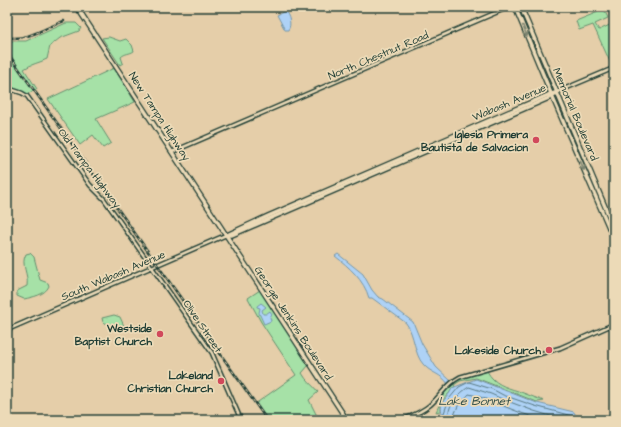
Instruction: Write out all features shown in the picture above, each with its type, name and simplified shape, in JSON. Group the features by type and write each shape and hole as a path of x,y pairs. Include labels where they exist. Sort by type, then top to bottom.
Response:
{"main road":[{"name":"New Tampa Highway","path":"77,7 226,235"},
{"name":"Memorial Boulevard","path":"515,7 551,95 614,239"},
{"name":"Memorial Boulevard","path":"521,7 614,228"},
{"path":"535,56 539,56 542,59"},
{"name":"Wabash Avenue","path":"226,235 556,93"},
{"name":"George Jenkins Boulevard","path":"226,235 347,420"}],"street":[{"name":"North Chestnut Road","path":"172,152 509,7"},
{"path":"556,93 614,68"},
{"name":"Old Tampa Highway","path":"7,88 27,96 90,185 104,199 152,267"},
{"name":"South Wabash Avenue","path":"7,330 226,235"},
{"name":"Olive Street","path":"152,267 212,353 242,420"},
{"path":"402,420 426,409 447,386 460,377 560,348 614,324"},
{"path":"7,416 9,420"}],"green space":[{"path":"598,7 603,7 608,18 595,24 599,30 614,23 614,65 612,66 593,25 579,30 576,21 598,12"},
{"path":"66,23 76,23 81,28 79,31 60,38 50,46 47,59 24,69 37,89 27,94 7,87 7,44 10,41 26,41"},
{"path":"109,37 120,41 126,39 132,45 134,51 121,57 123,63 120,65 102,38"},
{"path":"114,68 135,102 96,119 111,143 103,148 93,135 80,145 48,99"},
{"path":"30,253 34,257 40,280 48,283 49,286 42,294 24,299 17,296 17,291 27,286 24,258 26,254"},
{"path":"260,290 309,365 302,373 318,392 309,400 319,420 266,420 255,404 296,375 261,322 248,298"},
{"path":"114,315 120,317 124,326 119,329 103,322 102,318"},
{"path":"487,371 496,382 544,401 537,402 476,378 460,381 454,385 455,387 452,388 441,403 440,411 436,412 445,392 452,383"}],"water":[{"path":"285,11 290,20 288,30 285,30 277,15"},
{"path":"338,254 363,274 372,290 378,297 383,299 413,322 422,344 436,367 451,381 448,384 443,378 429,370 420,360 406,323 372,298 369,298 364,285 360,280 351,269 335,256"},
{"path":"261,303 266,307 262,310 263,314 270,311 272,314 270,317 271,321 264,324 259,313 260,308 257,307"},
{"name":"Lake Bonnet","path":"476,379 537,403 574,412 578,420 438,420 438,414 442,413 441,405 452,388"}],"railway":[{"path":"7,37 14,38 28,36 64,21"},
{"path":"7,52 267,420"}],"place":[{"name":"Iglesia Primera Bautista de Salvacion","path":"536,140"},
{"name":"Westside Baptist Church","path":"160,334"},
{"name":"Lakeside Church","path":"549,350"},
{"name":"Lakeland Christian Church","path":"221,381"}]}
